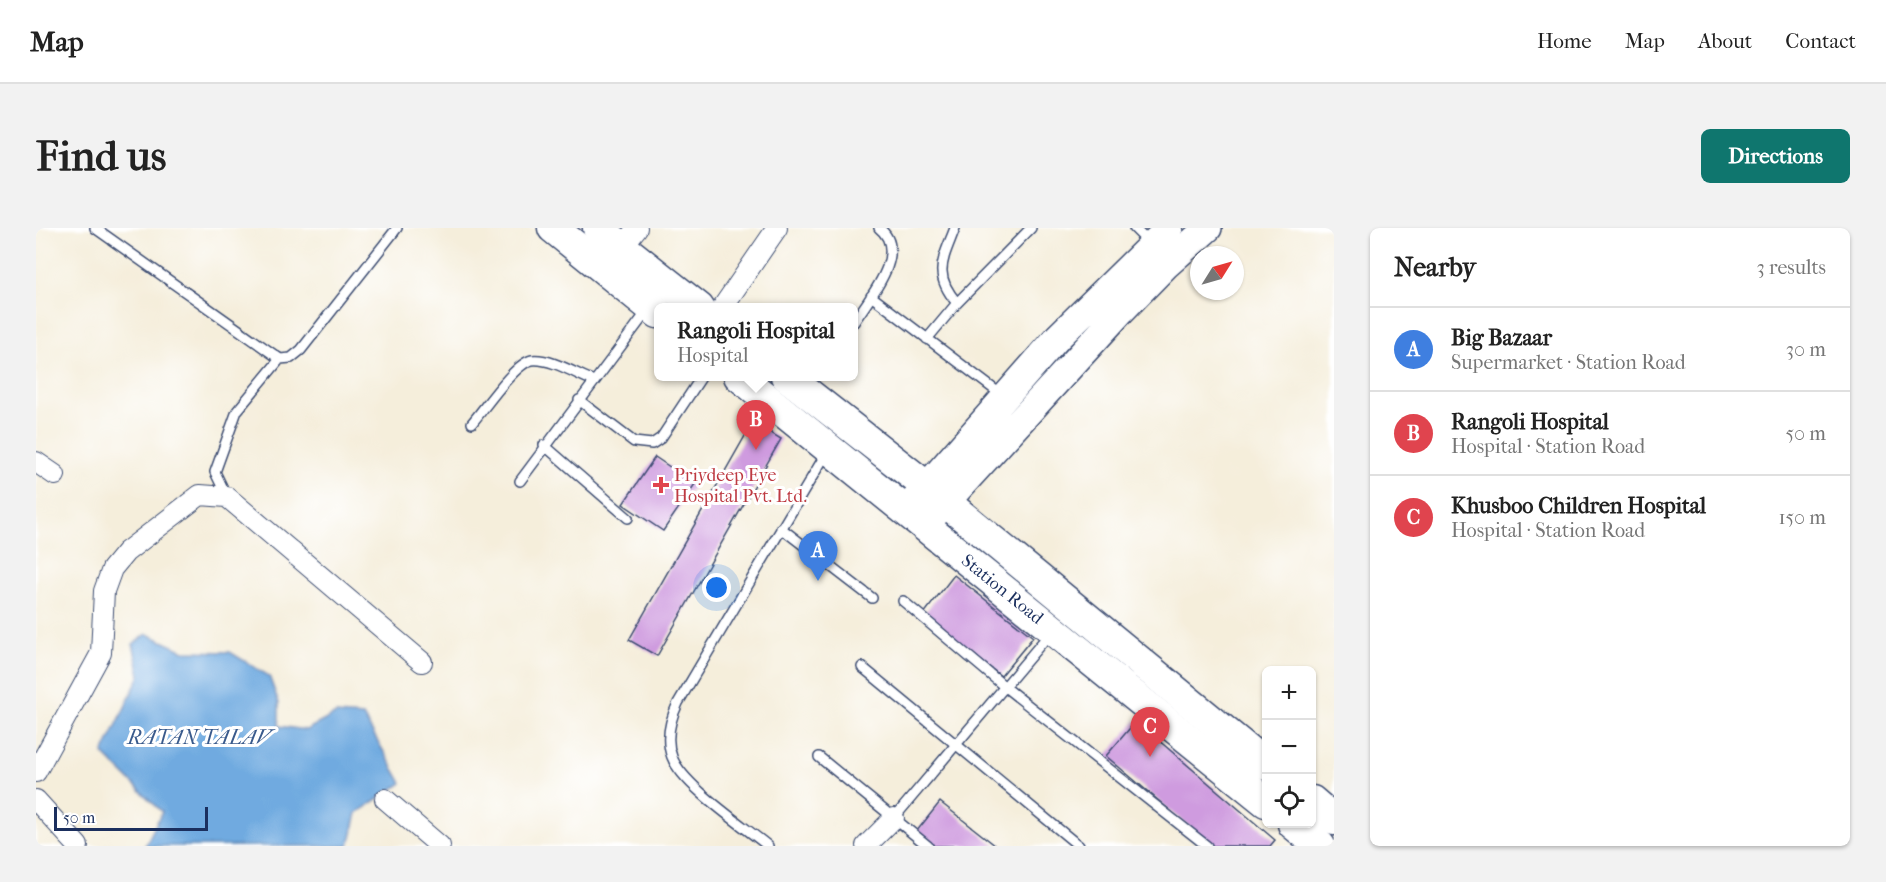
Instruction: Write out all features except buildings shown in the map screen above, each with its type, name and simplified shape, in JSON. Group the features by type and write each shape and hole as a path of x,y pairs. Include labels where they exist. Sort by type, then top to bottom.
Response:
{"main road":[{"path":"552,228 654,309"},
{"path":"598,228 629,238 694,303"},
{"path":"915,518 1015,406 1208,228"},
{"path":"1015,406 1058,337 1151,233"},
{"name":"Station Road","path":"745,381 1262,799"},
{"name":"Station Road","path":"802,385 1262,762"}],"street":[{"path":"725,303 777,228"},
{"path":"36,462 55,475"},
{"path":"36,772 101,653 104,591 112,569 126,552 200,495 227,497 422,662"},
{"path":"385,799 440,846"},
{"path":"36,800 78,846"},
{"path":"866,846 894,818"}],"lane":[{"path":"95,228 280,359 291,358 301,350 397,228"},
{"path":"858,316 892,258 891,244 886,234 879,228"},
{"path":"955,228 940,267 946,289 957,303"},
{"path":"927,339 957,303 1031,228"},
{"path":"871,296 1015,406"},
{"path":"520,481 579,400 654,311"},
{"path":"227,497 215,472 237,411 280,359"},
{"path":"472,423 519,367 531,360 548,362 594,381"},
{"path":"579,400 634,441 652,444 661,438 699,381"},
{"path":"544,445 628,518"},
{"path":"768,846 689,782 672,757 668,740 670,719 829,449"},
{"path":"781,528 872,598"},
{"path":"903,601 1005,687 1207,846"},
{"path":"894,818 1053,630"},
{"path":"862,667 1079,846"},
{"path":"819,757 928,846"}],"water":[{"name":"RATAN TALAV","path":"147,634 184,651 230,652 269,676 279,703 279,726 306,730 336,714 363,716 402,783 357,813 349,846 145,846 162,812 103,754 140,675 133,644"}],"place":[{"name":"Rangoli Hospital","path":"756,450"},
{"name":"Priydeep Eye Hospital Pvt. Ltd.","path":"661,485"},
{"name":"Big Bazaar","path":"818,581"},
{"name":"Khusboo Children Hospital","path":"1150,757"}]}
